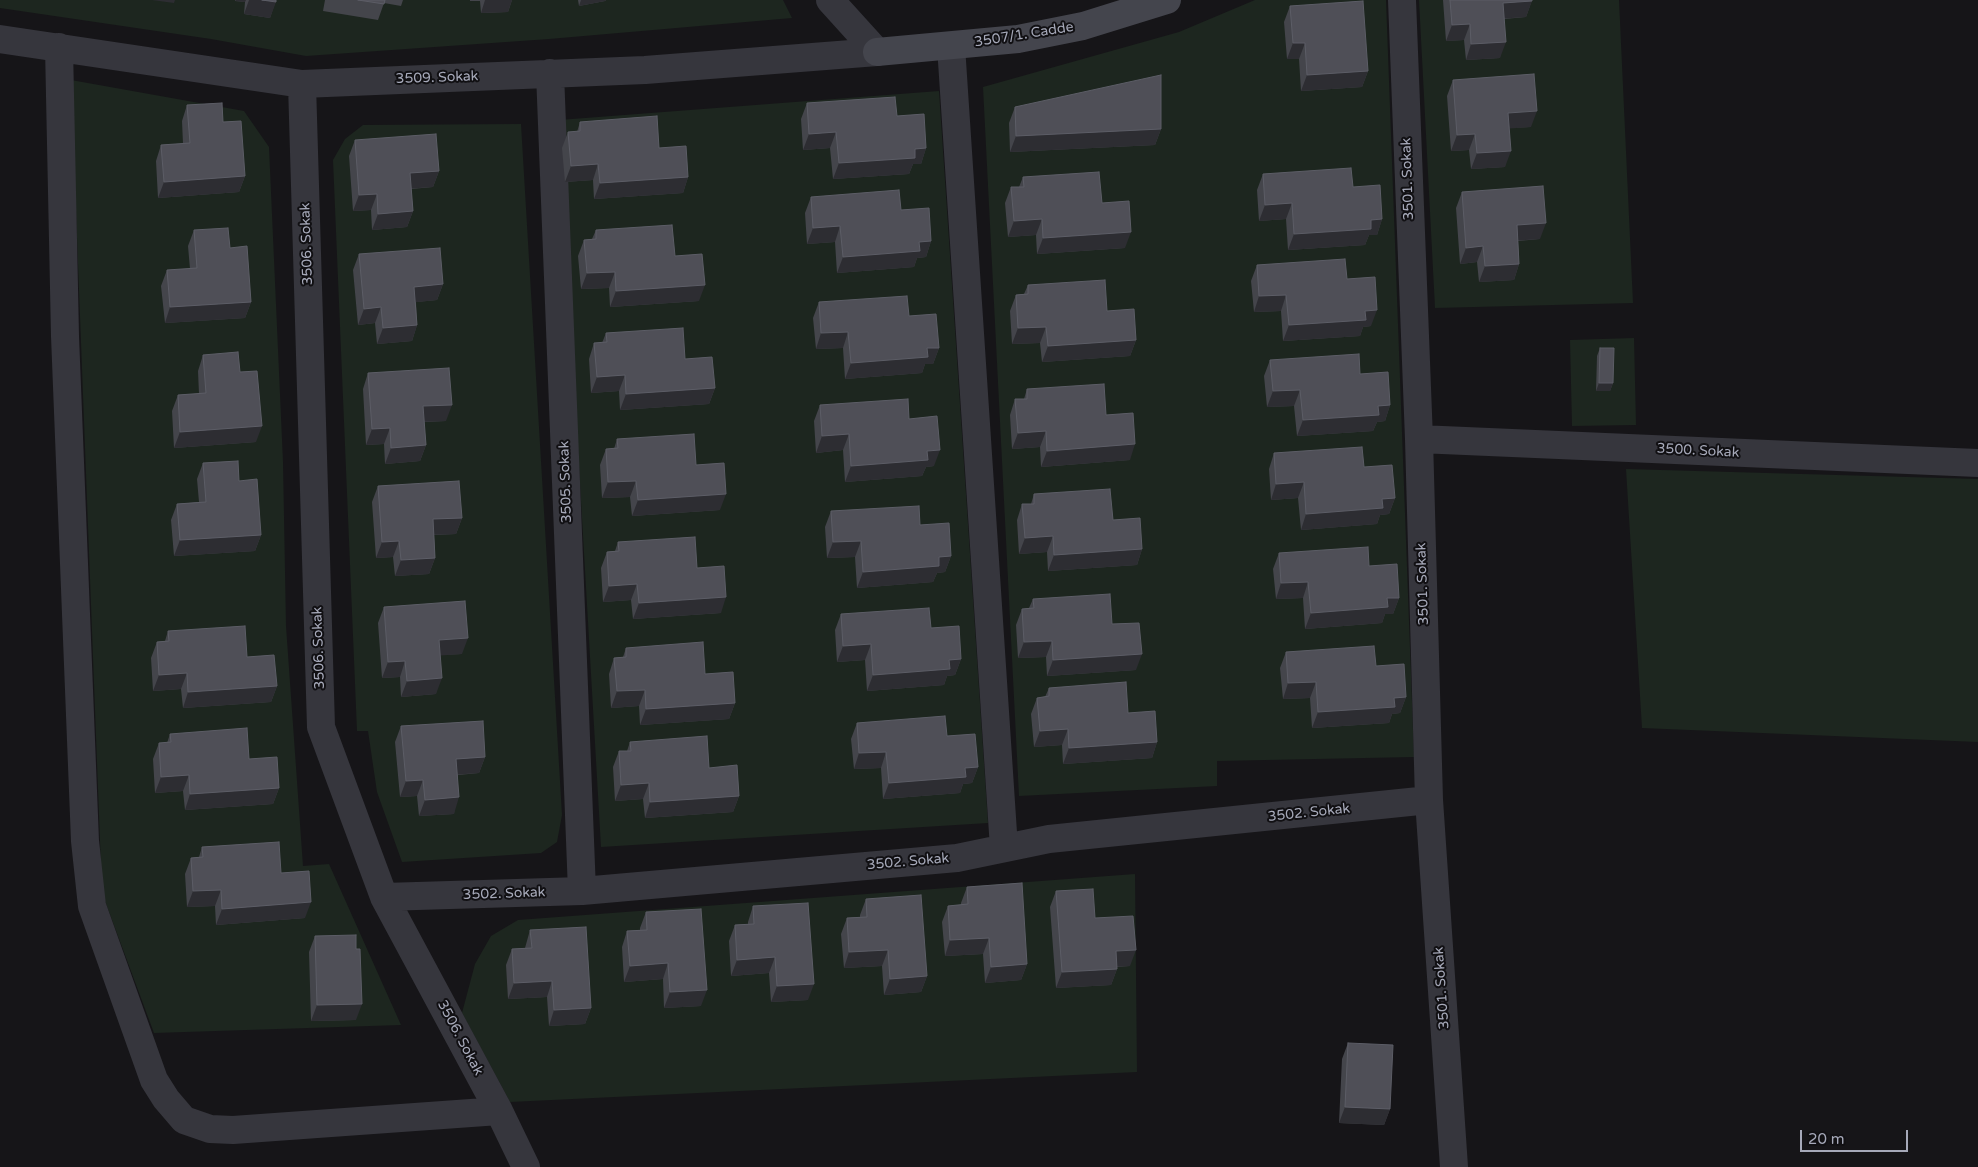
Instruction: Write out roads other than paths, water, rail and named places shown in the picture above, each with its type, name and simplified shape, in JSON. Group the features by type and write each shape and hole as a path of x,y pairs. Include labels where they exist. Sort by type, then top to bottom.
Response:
{"street":[{"path":"830,0 877,52"},
{"name":"3507/1. Cadde","path":"877,52 1018,39 1065,30 1147,8 1167,0"},
{"name":"3501. Sokak","path":"1402,0 1419,439 1429,800 1454,1167"},
{"name":"3509. Sokak","path":"0,39 302,84 645,70 877,52"},
{"path":"951,46 1004,848"},
{"path":"59,47 64,336 85,841 92,906 154,1080 166,1099 184,1120 210,1129 234,1130 499,1111"},
{"name":"3505. Sokak","path":"550,73 582,891"},
{"name":"3506. Sokak","path":"302,84 321,727 384,898 499,1111 526,1167"},
{"name":"3500. Sokak","path":"1419,439 1978,463"},
{"name":"3502. Sokak","path":"384,898 582,891 957,858 1049,839 1429,800"}]}
